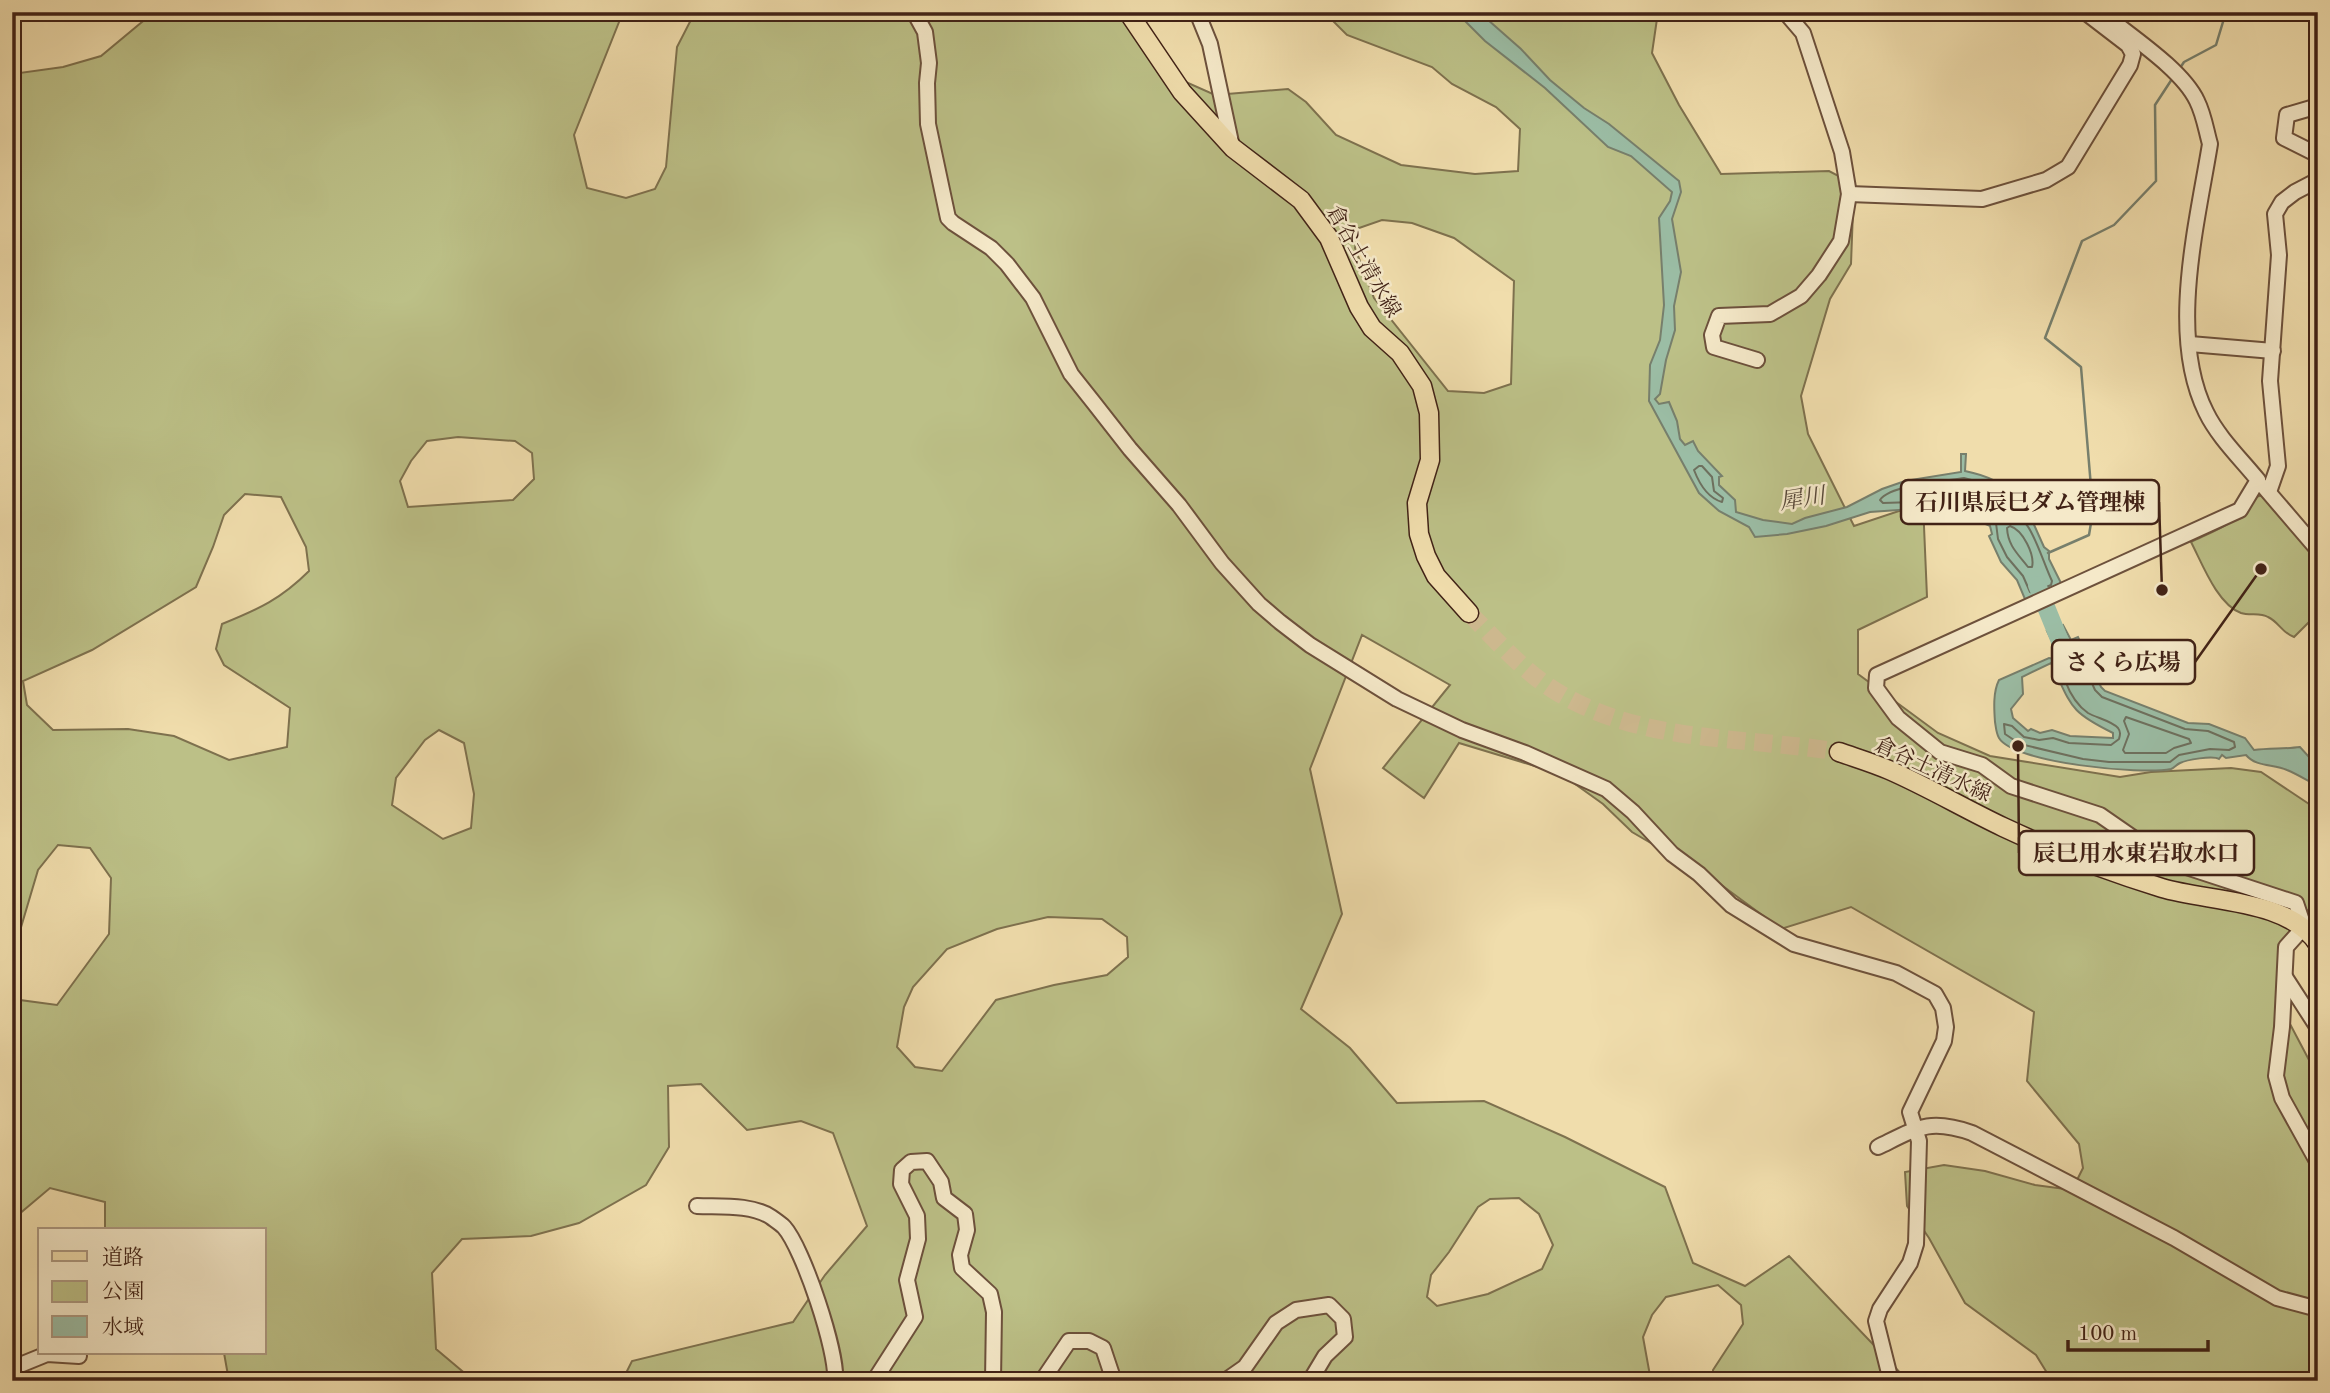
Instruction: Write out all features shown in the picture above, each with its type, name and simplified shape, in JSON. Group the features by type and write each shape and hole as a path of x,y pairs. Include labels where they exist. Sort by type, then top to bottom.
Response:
{"main road":[{"name":"倉谷土清水線","path":"1128,12 1182,92 1233,148 1301,200 1329,238 1359,307 1372,328 1400,352 1422,386 1429,413 1430,460 1417,503 1419,534 1436,576 1469,613"},
{"name":"倉谷土清水線","path":"1839,752 1888,769 2001,827 2054,850 2164,889 2272,911 2304,927 2318,944"}],"street":[{"path":"914,12 925,32 929,63 928,124 948,218 991,248 1007,264 1033,298 1072,374 1130,449 1179,505 1222,563 1259,604 1310,645 1372,684 1462,730 1525,753 1606,789 1633,812 1672,854 1699,874 1731,905 1794,944 1896,973 1935,994 1943,1008 1946,1027 1944,1041 1910,1112 1919,1141 1916,1244 1910,1263 1880,1309 1876,1321 1892,1381"},
{"path":"1197,12 1210,44 1233,148"},
{"path":"1757,360 1714,347 1712,335 1719,316 1770,314 1801,296 1819,275 1841,241 1849,194 1842,152 1803,33 1786,12"},
{"path":"1849,194 1982,199 2046,180 2067,167 2130,65 2133,54 2128,46 2085,12"},
{"path":"2101,12 2180,76 2197,100 2210,144 2186,301 2197,394 2207,416 2318,550"},
{"path":"2318,106 2287,116 2284,138 2318,155"},
{"path":"2269,492 2278,467 2270,382 2279,255 2275,214 2282,202 2318,180"},
{"path":"2190,344 2273,351"},
{"path":"2258,480 2240,510 1877,675 1876,688 1898,718 1940,752 1982,765 2011,786 2100,815 2165,860 2296,903 2304,927 2286,947 2276,1076 2282,1098 2318,1163"},
{"path":"2285,977 2318,1028"},
{"path":"1878,1147 1915,1128 1936,1124 1972,1133 2174,1238 2277,1298 2318,1309"},
{"path":"874,1381 915,1317 907,1280 918,1238 917,1216 901,1184 902,1170 911,1162 927,1161 941,1182 944,1198 965,1214 967,1230 961,1255 962,1268 990,1294 994,1312 993,1381"},
{"path":"697,1206 750,1209 769,1216 785,1228 805,1266 830,1345 835,1381"},
{"path":"1225,1381 1245,1367 1276,1323 1296,1310 1329,1305 1343,1319 1345,1337 1325,1356 1310,1381"},
{"path":"1042,1381 1069,1341 1089,1341 1103,1348 1114,1381"},
{"path":"12,1360 20,1364 47,1354 79,1356"}],"green space":[{"path":"154,12 623,12 574,135 587,188 626,198 655,189 666,167 677,47 695,12 1128,12 1170,75 1215,95 1288,89 1306,102 1336,135 1401,165 1475,174 1518,171 1520,129 1496,107 1452,84 1432,67 1347,35 1324,12 1658,12 1652,53 1679,105 1721,174 1829,171 1854,184 1851,264 1830,299 1801,396 1808,434 1854,526 1923,503 1927,597 1858,630 1858,674 1938,733 1990,756 2120,777 2151,772 2231,768 2261,772 2318,810 2318,908 2304,911 2284,939 2290,1024 2318,1077 2318,1381 2052,1381 2036,1355 1965,1303 1929,1238 1907,1206 1905,1172 1944,1165 1985,1171 2035,1185 2072,1190 2083,1168 2079,1144 2027,1081 2034,1012 1851,907 1781,929 1716,881 1632,832 1603,804 1561,774 1459,743 1424,798 1383,768 1450,685 1362,635 1310,769 1342,914 1301,1009 1350,1048 1397,1103 1484,1101 1565,1137 1665,1187 1693,1263 1745,1286 1789,1256 1908,1381 1713,1381 1713,1370 1743,1324 1741,1305 1718,1285 1666,1297 1652,1315 1643,1337 1651,1381 622,1381 632,1361 793,1322 825,1275 867,1226 833,1133 801,1121 747,1130 701,1084 668,1086 669,1147 646,1185 579,1223 531,1236 462,1239 432,1273 436,1349 474,1381 229,1381 224,1354 266,1354 266,1228 105,1228 105,1202 50,1188 12,1220 12,999 57,1005 109,934 111,878 90,848 58,845 38,870 19,934 12,943 12,74 63,67 101,56","holes":["1382,220 1412,223 1454,238 1514,281 1511,384 1484,393 1448,391 1374,298 1355,248 1359,228","458,437 515,441 532,453 534,479 513,500 408,507 400,481 427,441","245,494 281,497 306,547 309,571 269,602 222,624 216,649 224,665 290,708 287,747 229,760 174,736 128,729 53,730 27,705 23,681 92,650 196,587 224,515","439,730 464,743 474,794 471,828 443,839 392,805 396,778 425,740","1048,917 1102,919 1127,937 1128,957 1107,975 996,1000 942,1071 915,1067 897,1047 904,1007 913,987 947,949 997,929","1519,1198 1539,1214 1553,1245 1542,1269 1488,1294 1437,1306 1427,1297 1431,1275 1478,1207 1490,1199"]},
{"path":"2264,495 2318,562 2318,613 2294,637 2268,617 2241,613 2232,608 2211,582 2191,542 2235,519 2255,497"}],"water":[{"path":"1456,12 1479,12 1521,49 1550,80 1679,181 1681,192 1672,219 1681,272 1674,306 1675,330 1660,394 1655,399 1659,404 1669,402 1677,421 1680,439 1685,445 1693,441 1698,451 1722,476 1719,477 1719,485 1735,500 1736,512 1763,520 1792,524 1847,507 1882,489 1905,481 1961,472 1961,454 1966,454 1965,471 1993,480 2017,497 2019,509 2031,518 2044,547 2049,551 2049,559 2063,587 2027,604 2017,580 2001,562 1989,536 1992,534 1990,526 1966,517 1938,516 1934,511 1913,509 1870,512 1826,526 1755,537 1749,527 1719,511 1699,493 1649,401 1650,365 1660,340 1664,305 1659,218 1670,201 1672,192 1631,156 1608,147 1545,88 1485,41"},
{"path":"2063,625 2071,640 2078,637 2105,691 2188,723 2209,724 2245,738 2254,750 2300,747 2310,758 2309,765 2318,770 2318,786 2282,768 2255,762 2246,755 2193,759 2171,769 2134,770 2079,765 2009,747 1999,738 1996,730 1994,706 1999,680 2049,658 2055,659 2047,631 2051,630 2054,635 2061,632 2059,626","holes":["2051,663 2073,706 2087,719 2113,733 2113,738 2070,736 2052,730 2040,733 2031,729 2028,731 2013,718 2011,709 2023,694 2022,677"]}],"waterway":[{"path":"2180,68 2184,62 2216,45 2226,12"},
{"path":"2048,553 2089,535 2093,511 2081,367 2045,338 2082,241 2114,225 2156,181 2155,105 2172,79"},
{"name":"犀川","path":"2037,585 2066,656"}],"tunnel":[{"path":"1469,613 1533,675 1557,692 1590,709 1659,730 1839,752"}],"place":[{"name":"さくら広場","path":"2261,569"},
{"name":"石川県辰巳ダム管理棟","path":"2162,590"},
{"name":"辰巳用水東岩取水口","path":"2018,746"}]}
